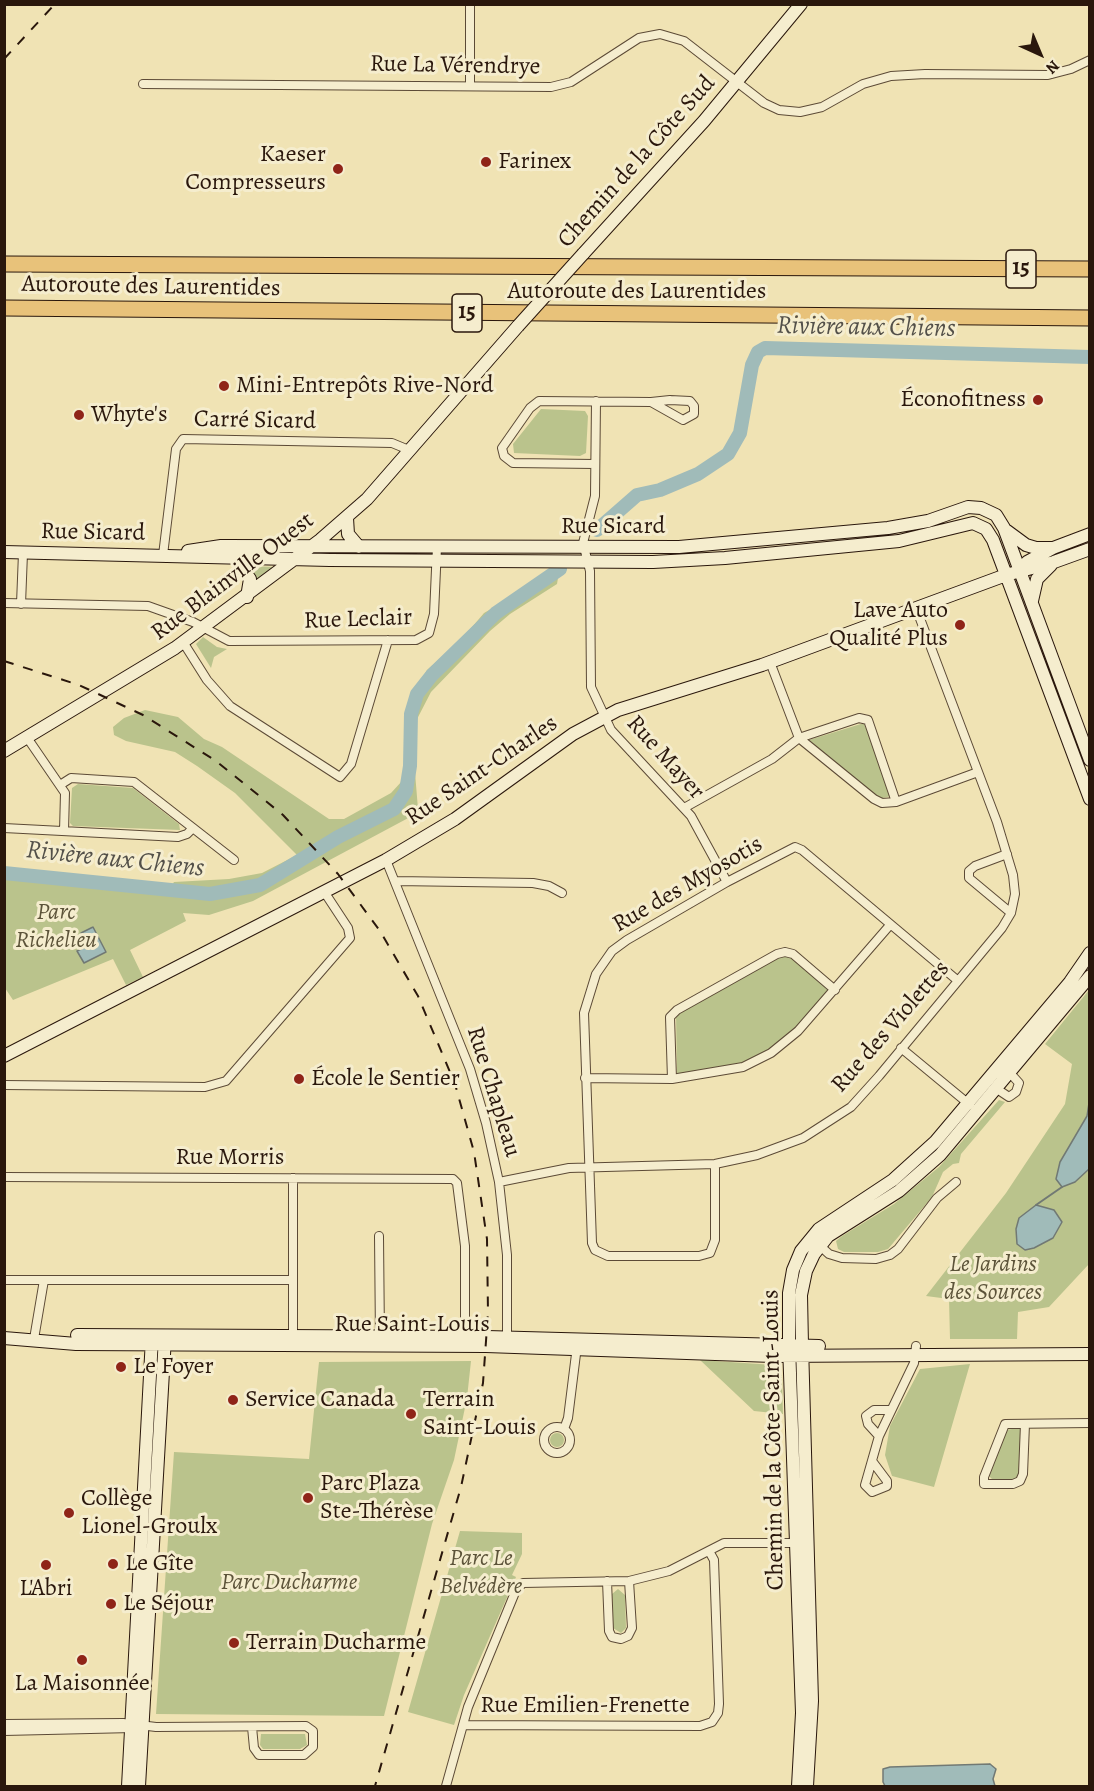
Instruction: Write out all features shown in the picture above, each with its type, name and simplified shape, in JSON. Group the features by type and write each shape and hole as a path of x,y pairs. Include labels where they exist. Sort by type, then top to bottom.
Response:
{"highway":[{"name":"Autoroute des Laurentides","path":"4,264 1089,269"},
{"name":"Autoroute des Laurentides","path":"4,308 1089,318"},
{"path":"1046,318 1089,324"}],"street":[{"path":"470,4 470,86"},
{"name":"Chemin de la Côte Sud","path":"453,398 736,83 801,4"},
{"name":"Rue La Vérendrye","path":"142,84 557,87 578,78 639,38 657,34 674,36 684,41 769,106 800,112 822,107 863,84 891,76 1048,75 1071,69 1089,60"},
{"name":"Rue Blainville Ouest","path":"4,751 183,642 297,559 346,518 453,398"},
{"path":"595,464 513,463 506,459 502,448 536,403 544,400 651,402 685,400 692,403 695,411 690,418 683,420 651,402"},
{"path":"584,549 584,535 594,501 596,401"},
{"name":"Carré Sicard","path":"163,555 176,449 180,440 196,438 392,443 409,450"},
{"name":"Rue Sicard","path":"163,555 221,546 584,549 736,544 914,524 972,507 992,513 1004,528 1026,545 1036,549 1053,548"},
{"path":"346,518 348,534 359,547"},
{"name":"Rue Sicard","path":"4,552 297,559 653,562 738,557 914,538 961,524 973,523 983,527 991,536 1006,575"},
{"path":"1004,528 1089,760"},
{"path":"846,533 847,546"},
{"name":"Rue Saint-Charles","path":"4,1056 386,860 445,825 564,741 604,717 644,700 770,662 1006,575 1053,548 1089,534"},
{"path":"736,544 738,557"},
{"name":"Rue Leclair","path":"4,603 148,606 204,628 229,641 419,640 429,633 436,603 437,547"},
{"name":"Rue Mayer","path":"584,549 589,562 592,691 611,730 684,808 727,882"},
{"name":"Rue Saint-Charles","path":"1019,569 1054,562 1089,549"},
{"name":"Rue Sicard","path":"21,604 23,553"},
{"path":"235,558 249,575 247,597"},
{"path":"1032,604 1037,579 1054,562"},
{"path":"1006,575 1089,799"},
{"name":"Rue des Violettes","path":"499,1182 569,1168 715,1164 758,1155 802,1138 850,1107 1002,928 1011,913 1015,894 1013,875 978,772 916,608"},
{"path":"183,642 207,680 230,706 334,774 342,776 351,764 388,640"},
{"path":"770,662 799,738 874,799 882,803 896,802 978,772"},
{"path":"1056,710 1069,705"},
{"path":"684,808 772,759 799,738 859,718 867,720 896,802"},
{"path":"26,736 65,795 64,831"},
{"path":"60,785 71,778 134,782 234,860"},
{"path":"4,828 178,837 187,834 193,828"},
{"name":"Rue des Myosotis","path":"715,1164 715,1240 710,1253 699,1256 608,1256 595,1250 592,1243 588,1167 584,1013 596,974 605,960 627,940 727,882 795,847 802,850 957,980"},
{"path":"1006,854 975,866 969,871 969,878 1011,913"},
{"name":"Rue Chapleau","path":"386,860 470,1069 486,1123 499,1182 507,1255 507,1342"},
{"path":"395,881 533,883 549,886 562,893"},
{"path":"4,1085 205,1087 223,1083 244,1063 349,940 349,931 325,893"},
{"path":"585,1078 672,1079 724,1072 743,1067 771,1053 798,1031 890,925"},
{"path":"672,1079 670,1017 677,1010 777,954 785,952 793,954 835,990"},
{"name":"Chemin de la Côte-Saint-Louis","path":"807,1725 791,1276 799,1255 815,1242 877,1206 920,1174 1076,975 1089,953"},
{"name":"Chemin de la Côte-Saint-Louis","path":"973,1108 997,1089 1089,976"},
{"path":"901,1048 973,1108"},
{"name":"Rue Morris","path":"4,1177 455,1180 466,1252 465,1342"},
{"path":"293,1178 293,1341"},
{"path":"815,1242 830,1254 842,1258 876,1259 890,1255 898,1249 937,1198 956,1182"},
{"path":"379,1236 380,1342"},
{"path":"4,1280 293,1280"},
{"path":"34,1339 44,1280"},
{"name":"Rue Saint-Louis","path":"4,1338 76,1344 152,1340 507,1342 795,1350 916,1350"},
{"path":"139,1786 135,1727 152,1340"},
{"path":"128,1786 135,1727 165,1340"},
{"path":"564,1430 568,1418 577,1344"},
{"path":"916,1350 1089,1346"},
{"path":"916,1350 1089,1354"},
{"path":"872,1461 879,1436 916,1350"},
{"path":"879,1436 868,1424 866,1416 874,1410 890,1410"},
{"path":"1025,1424 1023,1474 1020,1481 989,1486 984,1484 984,1477 1005,1424 1089,1423"},
{"path":"446,1786 471,1700 519,1587 529,1581 629,1581 669,1571 724,1543 802,1543"},
{"name":"Rue Emilien-Frenette","path":"463,1725 700,1726 712,1722 718,1713 719,1704 714,1560 709,1551"},
{"path":"607,1581 609,1632 612,1637 621,1639 626,1638 632,1628 629,1581"},
{"path":"4,1724 135,1727 308,1726 314,1735 313,1747 304,1755 259,1755 254,1748 252,1727"},
{"path":"798,1786 807,1725"},
{"path":"807,1725 807,1786"},
{"path":"4,1731 135,1727"}],"green space":[{"path":"541,409 585,411 588,416 586,453 580,456 514,453 513,444"},
{"path":"249,566 275,567 254,582"},
{"name":"Parc Richelieu","path":"552,574 558,578 557,584 510,614 490,631 431,692 415,723 412,736 418,809 412,816 253,901 209,915 183,913 186,921 130,950 143,977 126,985 113,959 13,1000 5,988 4,870 170,888 174,882 229,879 262,873 297,855 235,793 197,766 175,752 126,741 114,735 113,727 124,718 145,710 178,717 204,739 222,747 329,819 344,819 391,793 402,781 406,766 406,726 412,699 427,670 461,640 484,613"},
{"path":"203,637 217,647 227,649 214,657 211,668 196,644"},
{"path":"864,723 891,796 879,799 809,740"},
{"path":"78,784 133,788 179,824 180,830 73,826 70,823 72,788"},
{"path":"785,953 832,990 771,1053 724,1072 677,1074 676,1014"},
{"name":"Le Jardins des Sources","path":"1089,990 1087,1116 1060,1162 1062,1187 1075,1182 1089,1169 1089,1264 1049,1307 1018,1312 1017,1339 950,1339 949,1299 926,1296 1006,1193 1065,1104 1072,1064 1045,1044"},
{"path":"999,1100 1005,1102 961,1154 959,1163 953,1164 943,1172 932,1197 888,1249 878,1252 844,1252 838,1249 836,1241 842,1236 894,1204 939,1167"},
{"path":"700,1360 774,1365 782,1376 783,1414 754,1411"},
{"name":"Parc Ducharme","path":"471,1361 467,1398 454,1460 432,1524 384,1716 156,1714 174,1452 309,1459 319,1362"},
{"path":"970,1364 934,1487 892,1476 885,1455 890,1426 920,1369"},
{"path":"1020,1428 1020,1473 1016,1479 1011,1481 995,1482 988,1475 1004,1430"},
{"path":"557,1433 562,1435 564,1440 562,1445 557,1447 552,1445 550,1440 552,1435"},
{"name":"Parc Le Belvédère","path":"460,1531 522,1533 522,1554 512,1575 516,1577 464,1695 454,1725 408,1712"},
{"path":"618,1589 625,1595 626,1628 621,1633 613,1628 612,1594"},
{"path":"261,1734 305,1734 307,1745 300,1749 263,1749 260,1745"}],"water":[{"path":"93,927 106,952 84,963 77,951 87,946 81,933"},
{"path":"1089,1103 1089,1169 1075,1182 1062,1187 1056,1179 1060,1162 1087,1116"},
{"path":"1036,1205 1054,1210 1062,1222 1053,1238 1025,1250 1017,1244 1016,1229 1019,1218"},
{"path":"990,1764 996,1769 993,1779 995,1786 885,1786 883,1782 883,1769 890,1767"}],"waterway":[{"name":"Rivière aux Chiens","path":"597,530 637,495 660,490 698,474 728,454 740,433 752,365 758,352 765,348 1090,357"},
{"name":"Rivière aux Chiens","path":"4,873 210,894 260,885 338,837 394,809 406,791 410,766 411,714 417,694 432,675 496,613 560,569"},
{"path":"1036,1205 1062,1187"}],"railway":[{"path":"4,59 55,4"},
{"path":"4,661 79,685 143,715 216,761 283,815 338,874 380,931 418,996 455,1084 474,1152 487,1239 488,1313 483,1383 461,1487 375,1786"}],"place":[{"name":"Farinex","path":"486,162"},
{"name":"Kaeser Compresseurs","path":"338,169"},
{"name":"Mini-Entrepôts Rive-Nord","path":"224,386"},
{"name":"Éconofitness","path":"1038,400"},
{"name":"Whyte's","path":"79,415"},
{"name":"Lave Auto Qualité Plus","path":"960,625"},
{"name":"École le Sentier","path":"299,1079"},
{"name":"Le Foyer","path":"121,1367"},
{"name":"Service Canada","path":"233,1400"},
{"name":"Terrain Saint-Louis","path":"411,1414"},
{"name":"Parc Plaza Ste-Thérèse","path":"308,1498"},
{"name":"Collège Lionel-Groulx","path":"69,1513"},
{"name":"Le Gîte","path":"113,1564"},
{"name":"L'Abri","path":"46,1565"},
{"name":"Le Séjour","path":"111,1604"},
{"name":"Terrain Ducharme","path":"234,1643"},
{"name":"La Maisonnée","path":"82,1660"}]}
